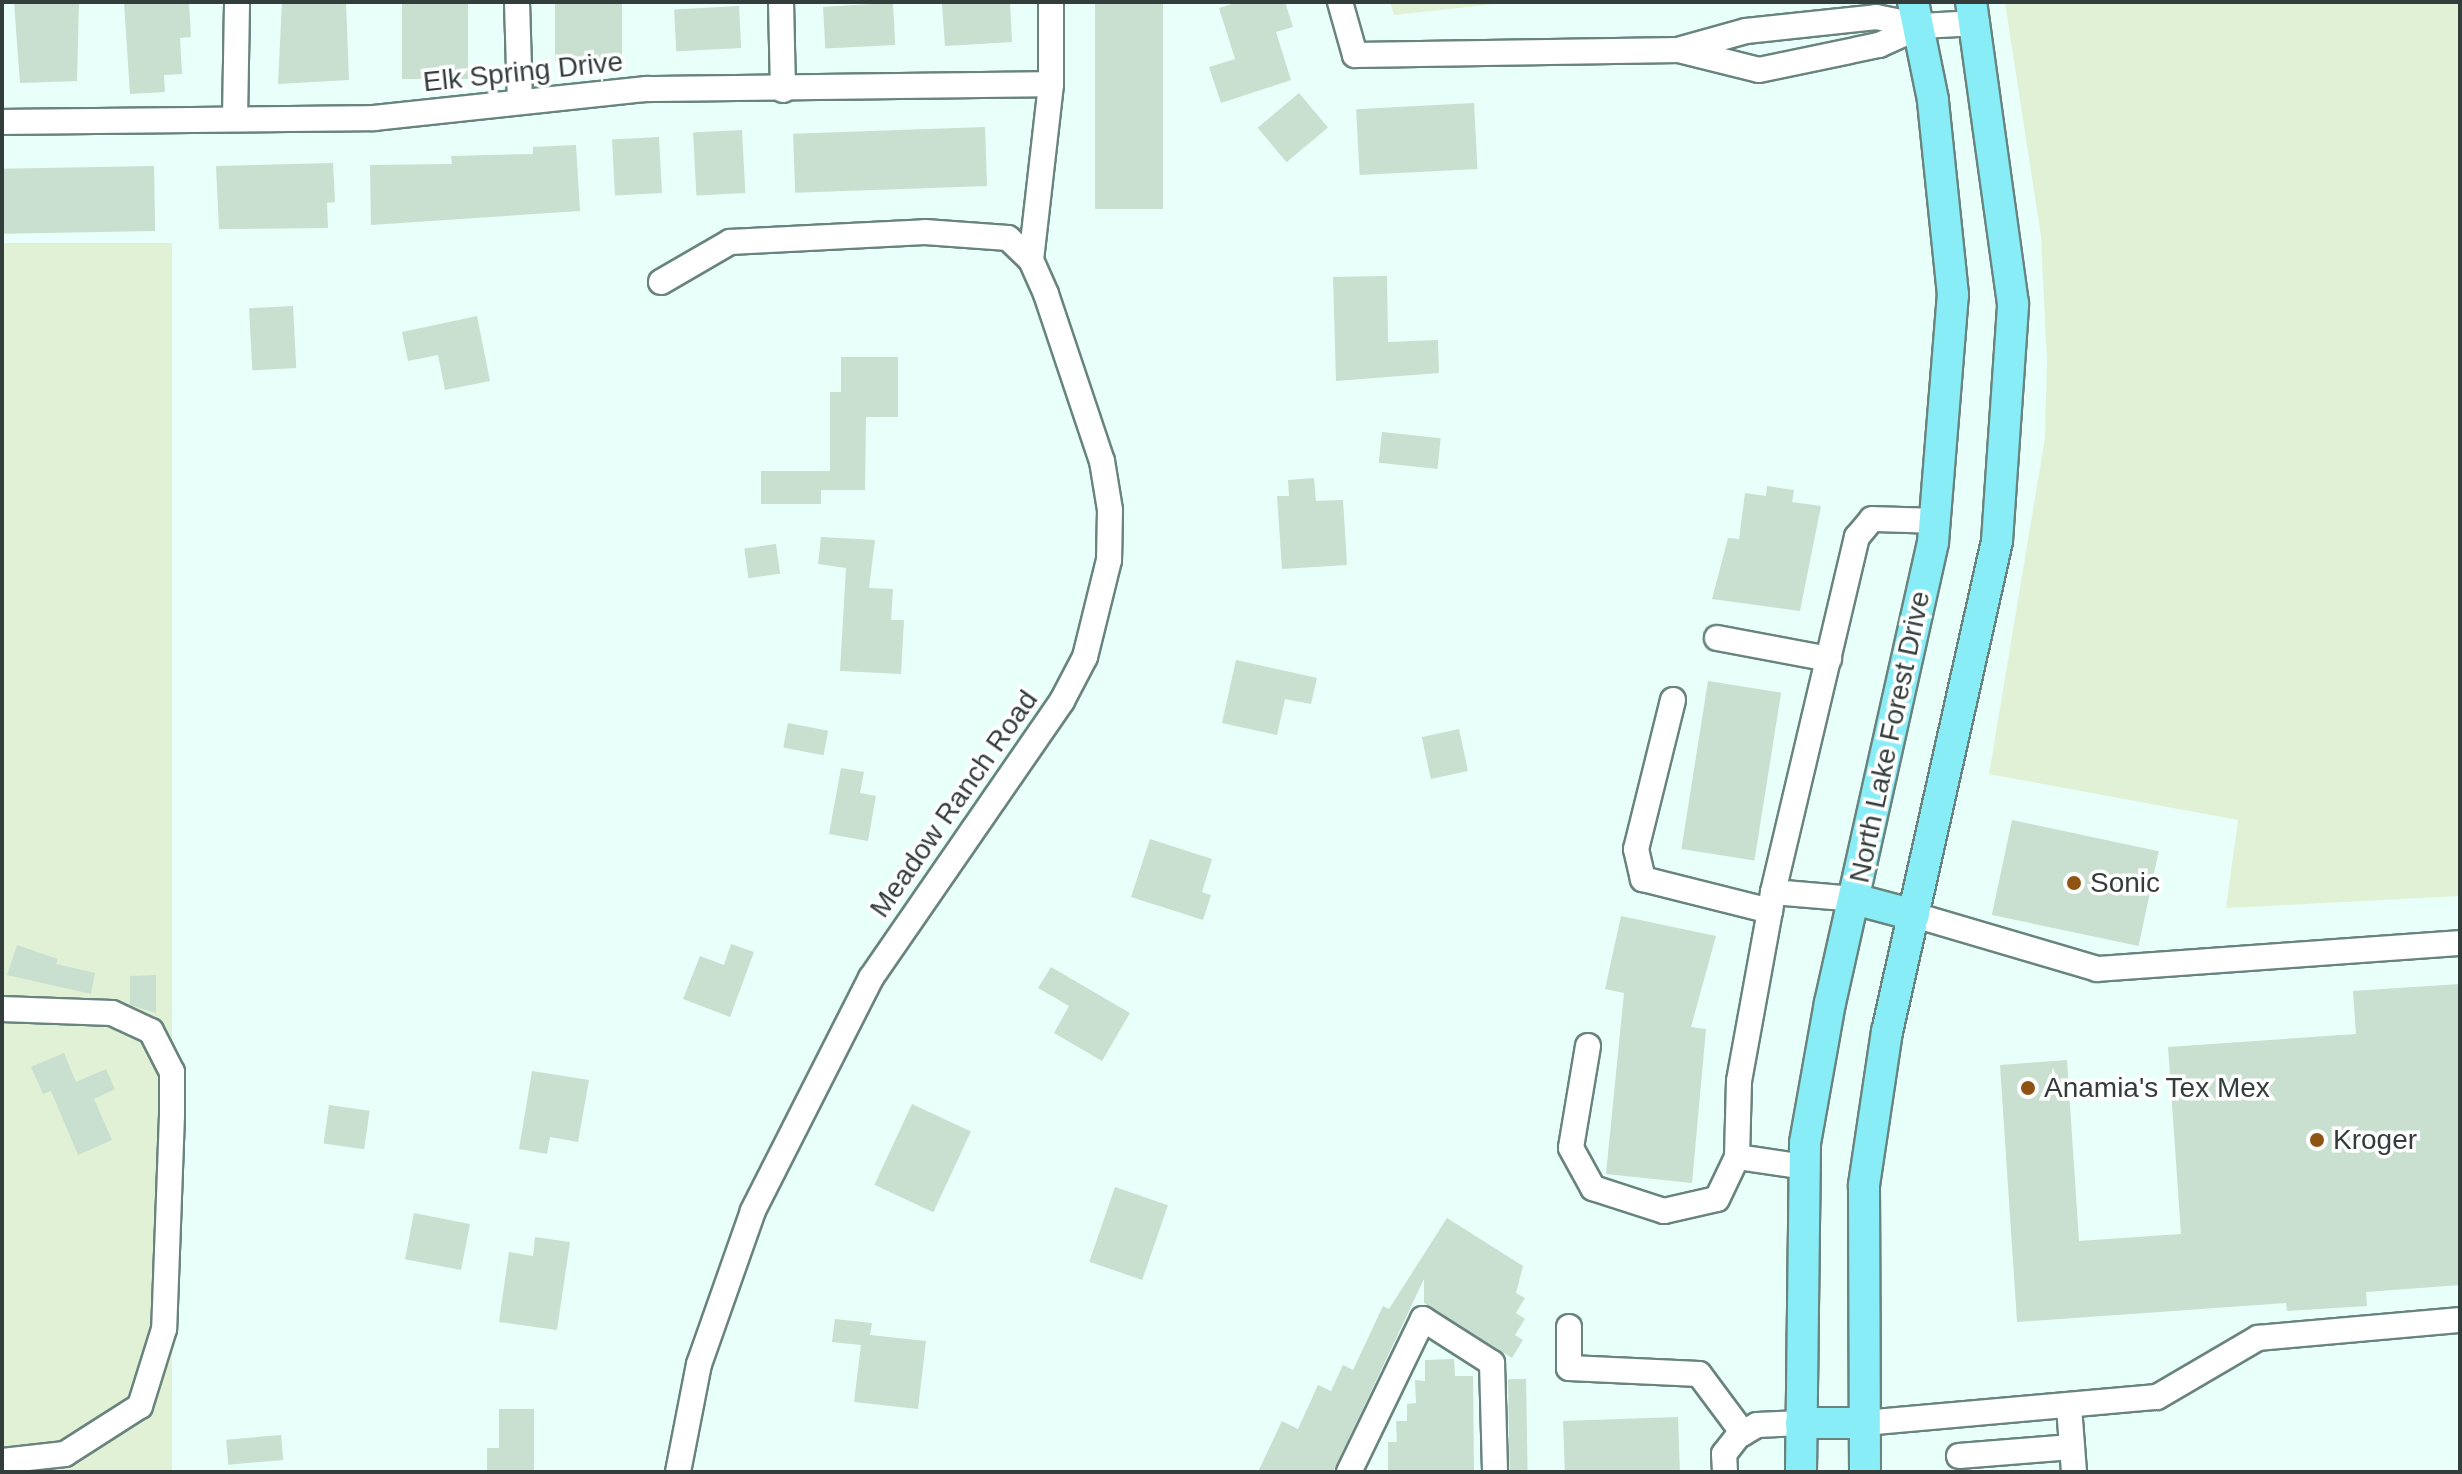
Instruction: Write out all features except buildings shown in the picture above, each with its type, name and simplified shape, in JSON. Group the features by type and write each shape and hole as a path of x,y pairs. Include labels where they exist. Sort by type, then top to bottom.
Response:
{"main road":[{"path":"1865,1472 1864,1185 1887,1032 1998,525 2013,304 1974,12"},
{"name":"North Lake Forest Drive","path":"1801,1472 1805,1167 1830,1003 1935,521 1953,295 1917,14"},
{"path":"1854,899 1914,915"},
{"path":"1801,1423 1864,1423"}],"street":[{"path":"235,119 237,2"},
{"path":"517,2 520,101"},
{"path":"781,2 783,90"},
{"path":"1031,260 1051,84 1051,2"},
{"path":"1340,2 1355,55 1679,50 1759,70 1879,45 1917,14"},
{"path":"1679,50 1746,31 1917,14 1974,12"},
{"name":"Elk Spring Drive","path":"2,122 374,118 646,89 783,90 1051,84"},
{"path":"661,282 730,242 925,232 1008,238 1031,260"},
{"name":"Meadow Ranch Road","path":"678,1472 699,1364 753,1211 871,978 1062,701 1101,609 1109,560 1102,461 1031,260"},
{"path":"1588,1046 1571,1148 1593,1188 1664,1211 1717,1199 1737,1157 1739,1081 1772,901 1857,537 1872,519 1935,521"},
{"path":"1717,638 1829,659"},
{"path":"1673,700 1636,849 1643,879 1772,901 1854,899"},
{"path":"1914,915 2097,969 2460,943"},
{"path":"2,1009 112,1013 151,1031 172,1072 164,1329 140,1406 65,1454 2,1461"},
{"path":"1737,1157 1805,1167"},
{"path":"1349,1472 1423,1319 1492,1363 1495,1472"},
{"path":"1864,1423 1956,1418 2157,1397 2258,1338 2460,1320"},
{"path":"1569,1327 1569,1368 1699,1374 1743,1433"},
{"path":"2069,1407 2074,1472"},
{"path":"1956,1418 1956,1464 2035,1461 2072,1447"},
{"path":"1725,1472 1724,1454 1743,1433 1757,1425 1801,1423"}],"green space":[{"path":"1390,2 1514,2 1394,15"},
{"path":"2005,2 2460,2 2460,896 2226,908 2238,820 1989,774 2045,438 2047,361 2041,236"},
{"path":"2,243 172,243 172,1472 2,1472"}],"place":[{"name":"Sonic","path":"2074,883"},
{"name":"Anamia's Tex Mex","path":"2028,1088"},
{"name":"Kroger","path":"2317,1140"}]}
